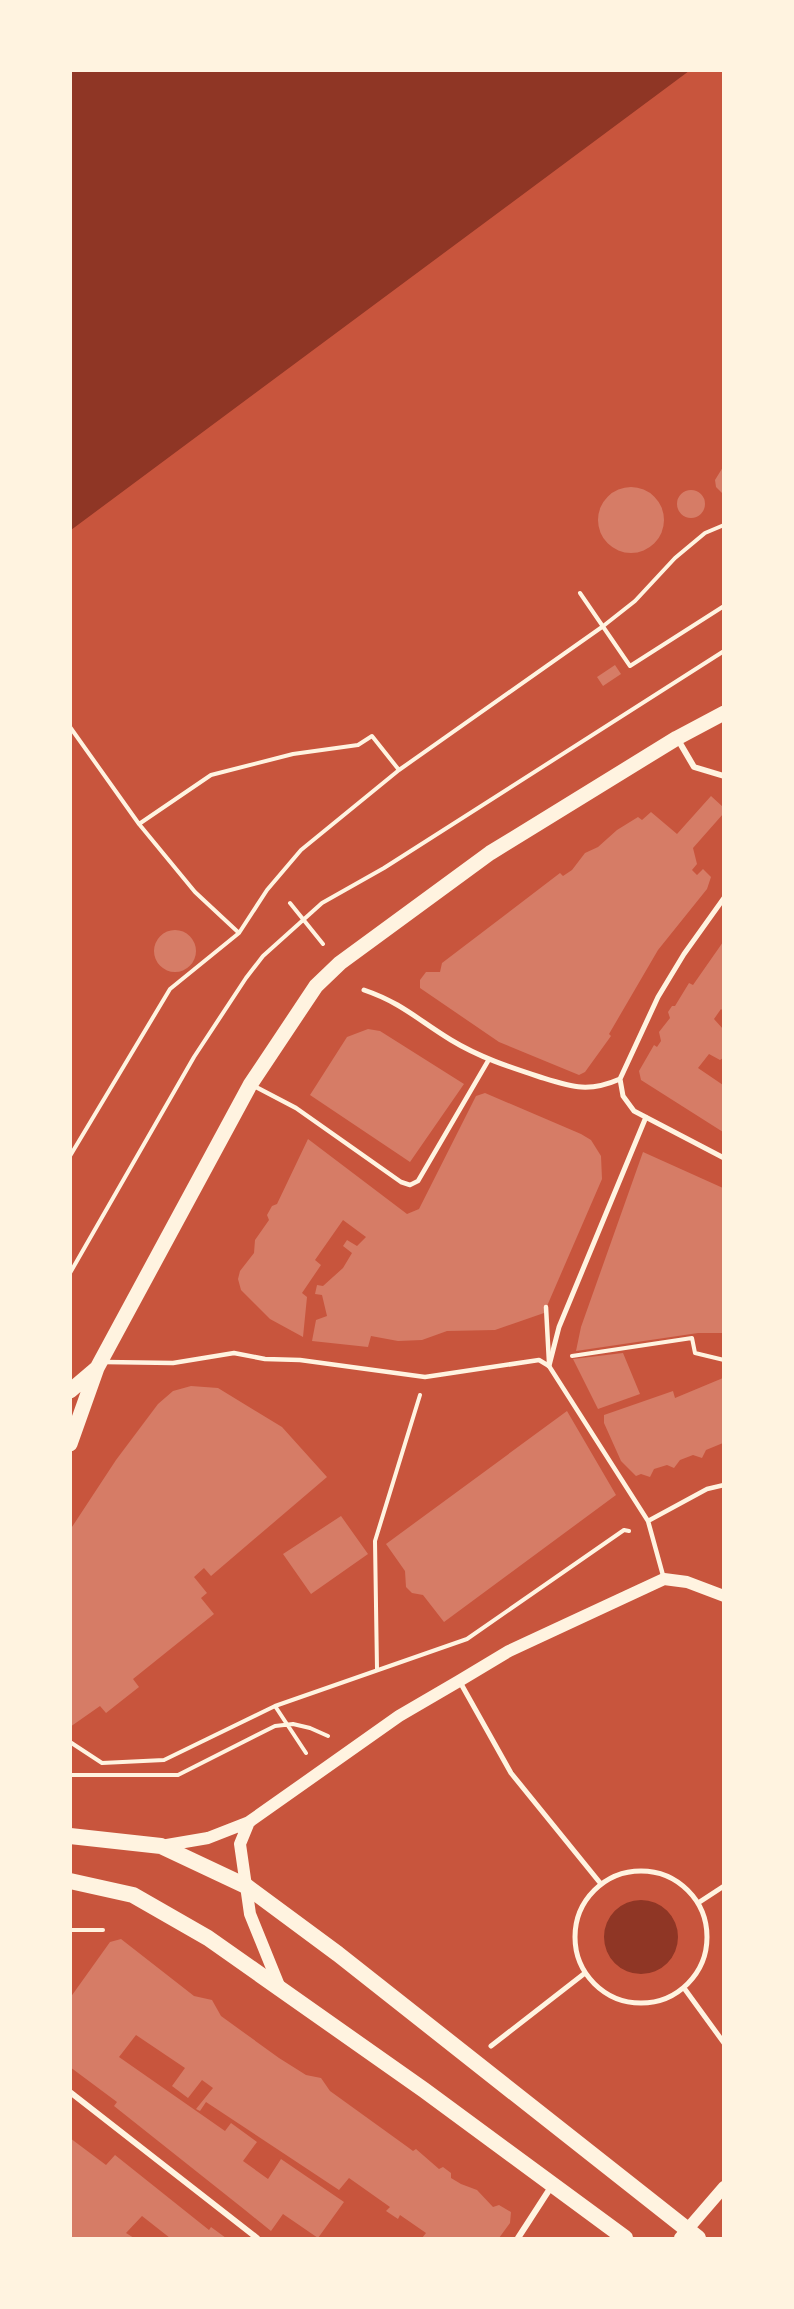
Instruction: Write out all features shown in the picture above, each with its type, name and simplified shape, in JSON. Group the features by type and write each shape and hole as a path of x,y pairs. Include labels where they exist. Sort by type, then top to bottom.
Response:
{"highway":[{"path":"70,1836 161,1846 246,1886 338,1954 689,2236"},
{"path":"70,1881 133,1895 208,1938 424,2090 625,2238"}],"main road":[{"path":"70,1444 99,1365 250,1085 316,986 340,963 490,853 677,738 723,713"},
{"path":"70,1391 99,1365"},
{"path":"161,1846 208,1838 249,1822 399,1716 459,1680 509,1652 664,1579 687,1581 723,1596"},
{"path":"249,1822 240,1844 250,1914 280,1988"},
{"path":"689,2236 723,2187"}],"street":[{"path":"677,738 694,767 723,776"},
{"path":"723,898 658,997 620,1079 625,1101 634,1111 723,1158"},
{"path":"364,990 392,999 450,1040 488,1060 577,1088 600,1088 620,1079"},
{"path":"549,1366 559,1328 646,1117"},
{"path":"459,1680 511,1773 601,1884"},
{"path":"655,1872 676,1880 698,1903 707,1931 706,1949 696,1974 684,1988 666,1999 636,2003 607,1994 585,1973 576,1953 576,1920 586,1900 601,1884 621,1873 655,1872"},
{"path":"698,1903 723,1886"},
{"path":"491,2046 585,1973"},
{"path":"684,1988 723,2043"},
{"path":"70,2092 257,2238"},
{"path":"518,2238 552,2186"}],"lane":[{"path":"250,1085 296,1108 401,1182 410,1185 418,1181 488,1060"},
{"path":"546,1307 549,1366"},
{"path":"99,1365 173,1363 234,1353 265,1359 300,1360 425,1377 539,1360 549,1366 648,1521 664,1579"},
{"path":"648,1521 707,1489 723,1485"}],"path":[{"path":"70,1156 170,989 239,933 267,890 301,850 399,770 603,627 635,601 675,558 705,534 723,525"},
{"path":"580,593 630,666 723,606"},
{"path":"70,1273 165,1105 230,1000 263,956 330,897 384,868 723,651"},
{"path":"70,727 139,824 195,892 239,933"},
{"path":"139,824 211,775 293,754 358,745 372,736 399,770"},
{"path":"290,903 316,936"},
{"path":"549,1366 576,1354 692,1338 695,1353 723,1360"},
{"path":"377,1669 375,1541 425,1377"},
{"path":"70,1742 102,1763 164,1760 275,1706 467,1639 624,1530 653,1533"},
{"path":"70,1775 178,1775 274,1726 293,1724 310,1728 353,1749"},
{"path":"70,1930 103,1930"}],"shaded area":[{"path":"71,70 689,70 689,71 71,530"},
{"path":"641,1900 662,1906 672,1916 678,1937 672,1958 662,1968 641,1974 620,1968 610,1958 604,1937 610,1916 620,1906"}],"building":[{"path":"723,467 723,494 716,487 715,480"},
{"path":"631,487 644,490 654,497 661,507 664,520 661,533 654,543 644,550 631,553 618,550 608,543 601,533 598,520 601,507 608,497 618,490"},
{"path":"691,490 701,494 705,504 701,514 691,518 681,514 677,504 681,494"},
{"path":"615,665 621,674 603,686 597,677"},
{"path":"711,796 723,807 723,814 693,848 697,864 692,870 697,875 703,869 711,877 707,889 658,950 609,1034 611,1036 585,1072 579,1075 499,1042 420,988 420,980 426,972 440,972 442,963 560,873 563,876 572,870 585,853 598,847 617,830 638,817 642,820 651,812 677,834"},
{"path":"175,930 190,936 196,951 190,966 175,972 160,966 154,951 160,936"},
{"path":"723,942 723,1011 721,1009 714,1019 723,1029 723,1058 720,1060 709,1054 698,1068 723,1085 723,1132 641,1080 639,1071 654,1045 657,1047 661,1041 659,1032 670,1018 668,1012 672,1006 675,1006 689,983 693,985"},
{"path":"368,1029 380,1031 464,1084 410,1162 310,1095 347,1037"},
{"path":"485,1093 581,1134 591,1140 601,1156 602,1179 544,1313 495,1330 447,1331 422,1340 398,1341 371,1336 368,1347 312,1341 316,1320 327,1316 322,1295 315,1294 317,1285 323,1286 343,1268 352,1253 343,1246 347,1240 357,1246 366,1237 343,1220 315,1260 321,1265 302,1293 307,1297 303,1337 270,1319 241,1290 238,1279 240,1271 254,1253 255,1240 269,1220 267,1215 272,1206 277,1204 308,1139 407,1214 419,1209 476,1096"},
{"path":"643,1152 723,1188 723,1333 698,1333 576,1351 581,1327"},
{"path":"623,1353 640,1394 598,1409 573,1359"},
{"path":"723,1378 723,1443 706,1450 702,1458 693,1455 680,1460 674,1468 667,1465 654,1469 650,1477 641,1474 636,1476 621,1461 604,1423 604,1415 673,1391 675,1398"},
{"path":"191,1386 218,1388 282,1427 327,1477 211,1576 204,1568 194,1577 207,1593 201,1598 214,1614 133,1679 139,1687 106,1713 100,1706 70,1727 70,1530 116,1460 158,1404 173,1391"},
{"path":"567,1411 616,1495 444,1622 423,1595 412,1593 406,1587 405,1571 386,1544"},
{"path":"341,1516 368,1554 311,1594 283,1554"},
{"path":"121,1939 194,1996 212,2000 221,2016 279,2058 306,2075 321,2078 330,2091 413,2151 416,2149 439,2169 443,2167 451,2173 451,2178 477,2190 493,2207 499,2205 511,2212 510,2223 499,2238 422,2238 426,2233 400,2215 398,2219 386,2211 390,2207 349,2178 339,2190 206,2102 200,2111 196,2109 213,2088 202,2080 188,2098 172,2086 185,2068 136,2035 119,2057 225,2131 231,2123 257,2142 243,2161 268,2179 281,2159 344,2202 318,2238 283,2214 271,2231 114,2106 117,2102 70,2067 70,1998 110,1942"},
{"path":"70,2138 106,2165 115,2155 209,2230 211,2227 226,2238 170,2238 142,2216 126,2233 134,2238 70,2238"}]}
